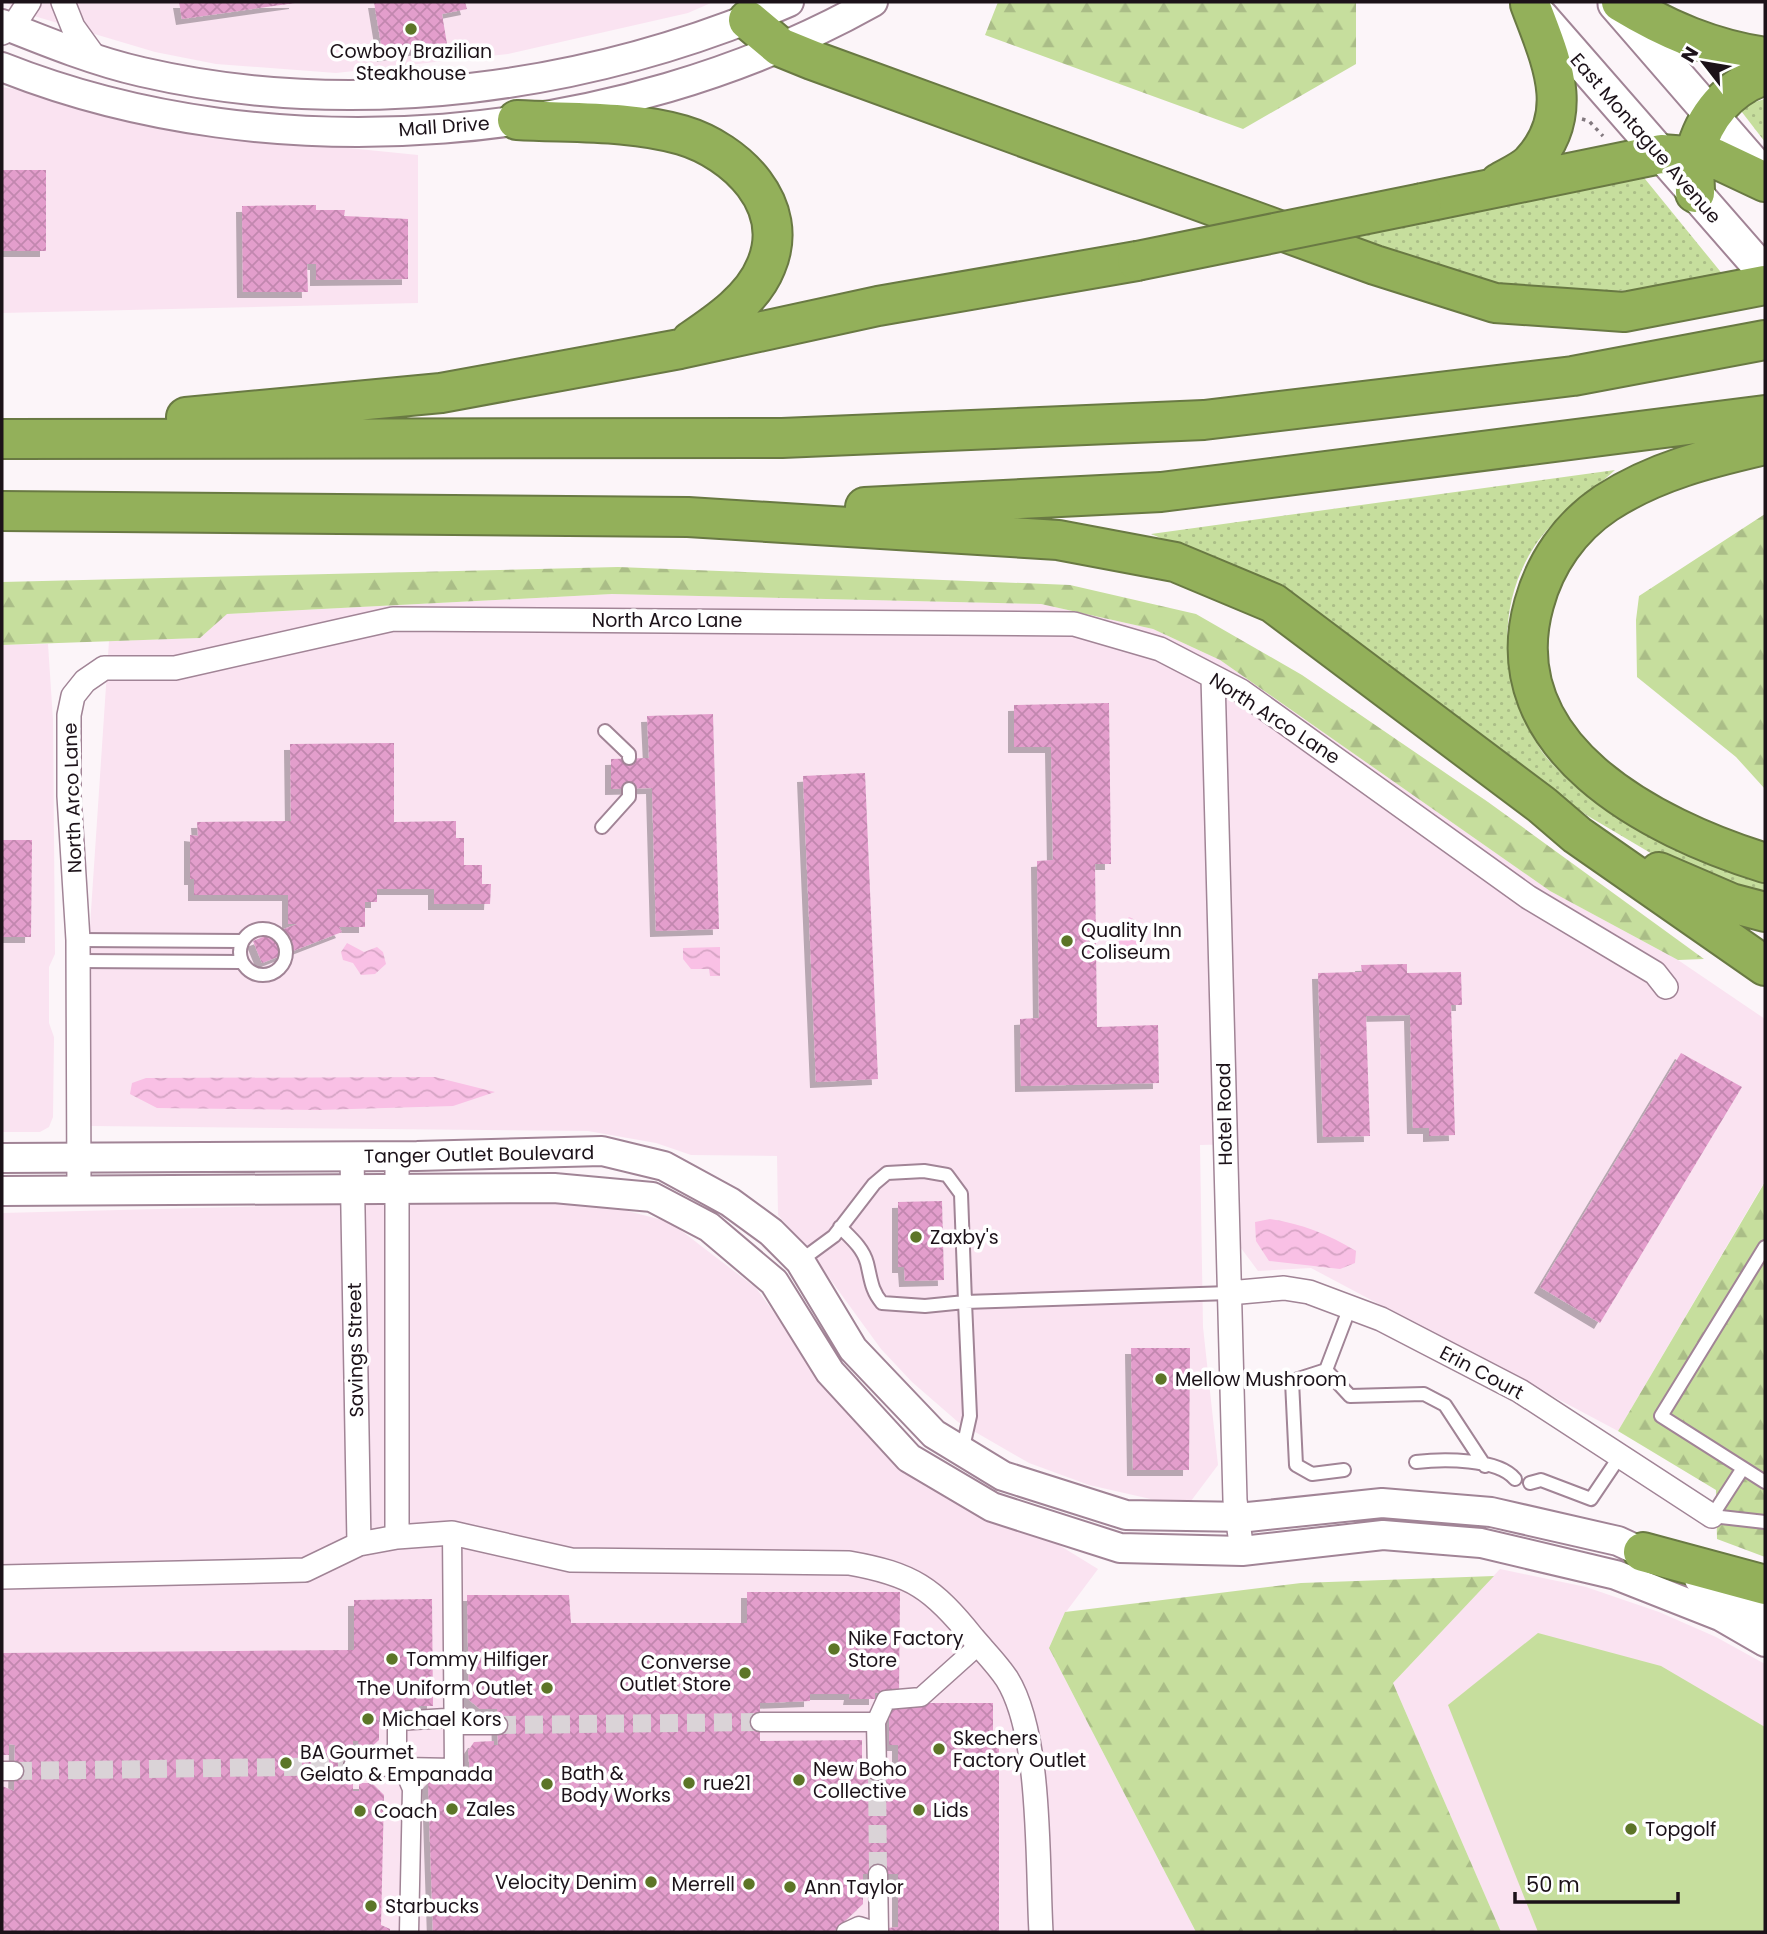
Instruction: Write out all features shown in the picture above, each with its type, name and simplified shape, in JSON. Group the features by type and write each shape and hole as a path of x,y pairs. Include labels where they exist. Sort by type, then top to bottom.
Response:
{"highway":[{"path":"1621,2 1663,27 1731,52 1765,57"},
{"path":"1491,188 1529,165 1546,143 1558,113 1553,67 1529,3"},
{"path":"741,11 780,47 1375,265 1495,303 1624,312 1765,285"},
{"path":"1678,154 1727,93 1765,75"},
{"path":"517,120 645,127 683,135 732,160 760,191 771,214 767,265 744,299 718,323 680,349"},
{"path":"1678,154 1695,193"},
{"path":"2,436 441,393 680,349 878,306 1137,261 1491,188 1678,154 1714,158 1765,179"},
{"path":"2,436 782,438 1204,420 1573,376 1765,340"},
{"path":"688,517 1161,492 1765,415"},
{"path":"1765,445 1689,463 1640,483 1604,504 1575,529 1552,557 1539,585 1528,625 1527,660 1534,693 1545,722 1562,747 1584,768 1644,809 1722,849 1765,863"},
{"path":"2,511 688,517 1058,540 1175,562 1273,603 1542,805 1577,835 1765,965"},
{"path":"1542,805 1655,870 1731,902 1765,912"},
{"path":"1643,1552 1765,1585"}],"main road":[{"path":"1614,2 1765,179"},
{"name":"East Montague Avenue","path":"1529,3 1678,154"},
{"name":"East Montague Avenue","path":"1695,193 1765,274"}],"street":[{"path":"5,28 29,2"},
{"path":"62,2 73,27 96,59"},
{"name":"Mall Drive","path":"5,28 142,72 218,86 379,93 459,89 540,78 616,62 741,11 789,2"},
{"name":"Mall Drive","path":"2,67 42,83 128,107 199,121 278,130 437,129 517,120 596,106 671,86 734,66 780,47 873,2"},
{"name":"North Arco Lane","path":"79,1190 78,951 69,796 69,715 74,696 79,688 104,668 175,668 393,619 1074,624 1160,649 1241,691 1319,744 1528,897 1655,974 1665,987"},
{"name":"Hotel Road","path":"1213,677 1235,1517 1241,1551"},
{"name":"Tanger Outlet Boulevard","path":"2,1158 397,1156 602,1151 664,1166 730,1202 771,1232 800,1261 853,1349 933,1434 1003,1476 1126,1516 1235,1517 1382,1503 1491,1512 1618,1541 1765,1612"},
{"name":"Savings Street","path":"352,1156 359,1545"},
{"path":"397,1156 397,1537"},
{"name":"Tanger Outlet Boulevard","path":"2,1191 554,1188 652,1197 709,1227 774,1282 830,1372 909,1458 992,1507 1120,1548 1241,1551 1383,1535 1481,1543 1616,1575 1720,1616 1765,1642"},
{"name":"Erin Court","path":"1229,1293 1284,1288 1309,1292 1381,1319 1520,1391 1712,1516"},
{"path":"353,1766 397,1769 454,1768 452,1533"},
{"path":"2,1577 305,1570 359,1545 397,1537 452,1533 571,1560 849,1563 885,1570 915,1581 944,1603 1007,1680 1026,1725 1031,1759 1041,1932"},
{"path":"877,1771 876,1722 886,1700 920,1697 979,1645"},
{"path":"397,1769 397,1721 446,1718 454,1725 498,1725"},
{"path":"760,1722 876,1722"},
{"path":"397,1769 407,1777 412,1789 410,1932"},
{"path":"846,1932 859,1926 878,1932 878,1874"}],"lane":[{"path":"605,731 629,754 629,758"},
{"path":"602,827 629,797 629,789"},
{"path":"268,929 281,937 286,951 281,966 269,974 253,973 242,962 78,951 242,941 253,931 268,929"},
{"path":"242,941 242,962"},
{"path":"800,1261 840,1227 887,1173 924,1171 947,1175 961,1194 970,1416 962,1452"},
{"path":"840,1227 866,1260 873,1293 882,1303 925,1306 965,1302 1229,1293"},
{"path":"1765,1247 1661,1416 1765,1482"},
{"path":"1326,1370 1350,1307"},
{"path":"1326,1370 1350,1396 1424,1394 1445,1405 1485,1466"},
{"path":"1326,1370 1292,1381 1296,1465 1312,1474 1344,1470"},
{"path":"1535,1478 1591,1499 1620,1456"},
{"path":"1416,1462 1447,1458 1514,1471"},
{"path":"1743,1468 1712,1516 1765,1522"}],"path":[{"path":"1578,118 1589,121 1609,142"}],"shaded area":[{"path":"5,2 713,2 688,13 508,54 336,73 216,64 155,52 24,13"},
{"path":"2,87 160,115 161,129 418,155 418,303 2,313"},
{"path":"612,594 1041,604 1153,629 1220,660 1550,891 1678,960 1765,1019 1765,1181 1618,1431 1311,1268 1258,1271 1241,1248 1238,1144 1200,1145 1203,1327 1218,1465 1191,1501 1155,1500 1089,1485 1029,1463 958,1422 912,1382 881,1349 811,1253 778,1215 777,1156 691,1155 656,1143 588,1131 91,1126 86,1117 86,986 109,641 200,638 226,614"},
{"path":"48,644 53,720 55,954 49,967 49,1023 54,1037 53,1117 49,1127 40,1132 2,1132 2,645"},
{"path":"468,1201 589,1201 670,1222 756,1288 852,1418 1098,1569 1063,1616 1049,1648 1196,1932 2,1932 2,1213"},
{"name":"Topgolf","path":"1500,1569 1586,1587 1659,1612 1716,1637 1765,1664 1765,1932 1501,1932 1393,1683"}],"green space":[{"path":"998,2 1356,2 1356,64 1243,129 985,35"},
{"path":"1765,99 1765,142 1738,107"},
{"path":"1641,174 1724,276 1618,291 1508,288 1425,274 1331,241"},
{"path":"1615,470 1551,525 1521,570 1508,621 1507,647 1516,699 1539,747 1555,767 1577,787 1613,813 1639,827 1765,879 1765,901 1659,858 1588,816 1231,567 1151,534"},
{"path":"1765,514 1765,789 1736,757 1637,677 1636,620 1639,596"},
{"path":"618,567 1070,585 1196,614 1302,675 1488,802 1704,959 1678,960 1550,891 1220,660 1153,629 1041,604 612,594 227,614 200,638 2,645 2,582"},
{"path":"1765,1182 1765,1557 1717,1539 1716,1490 1618,1431"},
{"path":"1494,1576 1393,1683 1501,1932 1196,1932 1049,1648 1065,1612 1301,1583"},
{"name":"Topgolf","path":"1538,1633 1661,1666 1765,1727 1765,1932 1538,1932 1448,1705"}],"water":[{"path":"1129,917 1137,921 1134,935 1139,952 1132,956 1124,954 1119,944 1121,931"},
{"path":"347,943 364,952 377,947 383,952 386,964 375,974 361,975 353,963 343,960 341,952"},
{"path":"720,947 720,976 710,976 709,969 691,969 683,959 683,948"},
{"path":"435,1077 495,1092 453,1106 318,1110 157,1108 130,1094 132,1083 146,1078"},
{"path":"1270,1219 1314,1230 1335,1240 1356,1251 1355,1263 1340,1269 1269,1261 1256,1241 1255,1222"}],"building":[{"path":"179,2 295,2 295,3 182,19"},
{"name":"Cowboy Brazilian Steakhouse","path":"374,2 465,2 467,9 442,14 447,44 383,56"},
{"path":"2,170 46,170 46,251 2,251"},
{"path":"316,205 316,210 345,210 344,216 408,219 408,279 316,280 316,264 307,264 308,292 243,292 242,206"},
{"name":"Quality Inn Coliseum","path":"1109,703 1111,864 1095,864 1097,1027 1158,1025 1159,1083 1021,1086 1020,1019 1039,1018 1037,861 1053,860 1051,747 1014,747 1014,705"},
{"path":"713,714 719,929 656,931 652,788 611,789 611,759 649,758 647,716"},
{"path":"394,743 394,822 456,821 456,838 464,838 464,865 482,865 482,884 491,884 490,904 434,904 434,889 377,889 377,902 365,902 365,927 339,927 342,932 262,963 253,941 297,924 288,924 288,895 194,895 194,879 190,879 190,835 198,836 197,822 291,821 290,744"},
{"path":"865,773 878,1079 816,1082 803,776"},
{"path":"2,840 32,840 31,937 2,937"},
{"path":"1407,964 1407,973 1461,972 1462,1005 1451,1005 1455,1135 1429,1136 1429,1128 1413,1128 1410,1015 1366,1016 1370,1136 1323,1137 1318,973 1362,972 1361,965"},
{"path":"1681,1053 1742,1087 1600,1323 1540,1287"},
{"path":"942,1201 944,1280 905,1281 904,1267 898,1267 898,1202"},
{"name":"Mellow Mushroom","path":"1131,1348 1190,1348 1189,1470 1133,1470"},
{"path":"747,1592 900,1592 899,1692 875,1693 875,1699 849,1699 850,1694 810,1694 810,1701 760,1703 760,1741 862,1740 862,1771 898,1771 898,1745 889,1745 889,1703 993,1703 993,1741 999,1741 999,1932 888,1932 888,1928 898,1927 898,1874 863,1874 863,1904 833,1932 433,1932 428,1783 437,1774 470,1773 468,1751 474,1742 494,1741 494,1745 498,1745 497,1709 480,1709 469,1700 467,1595 569,1595 571,1623 747,1623"},
{"path":"432,1599 433,1706 419,1706 419,1715 379,1716 379,1740 370,1748 359,1748 358,1741 353,1741 353,1791 359,1791 359,1783 372,1783 384,1795 381,1925 390,1929 390,1932 2,1932 2,1786 14,1791 15,1745 9,1744 9,1755 2,1755 2,1653 354,1650 354,1600"}],"tunnel":[{"path":"498,1725 760,1722"},
{"path":"14,1771 353,1766"},
{"path":"877,1771 878,1874"}],"place":[{"name":"Cowboy Brazilian Steakhouse","path":"411,29"},
{"name":"Quality Inn Coliseum","path":"1067,941"},
{"name":"Zaxby's","path":"916,1237"},
{"name":"Mellow Mushroom","path":"1161,1379"},
{"name":"Nike Factory Store","path":"834,1649"},
{"name":"Tommy Hilfiger","path":"392,1659"},
{"name":"Converse Outlet Store","path":"745,1673"},
{"name":"The Uniform Outlet","path":"547,1688"},
{"name":"Michael Kors","path":"368,1719"},
{"name":"Skechers Factory Outlet","path":"939,1749"},
{"name":"BA Gourmet Gelato & Empanada","path":"286,1763"},
{"name":"New Boho Collective","path":"799,1780"},
{"name":"rue21","path":"689,1783"},
{"name":"Bath & Body Works","path":"547,1784"},
{"name":"Zales","path":"452,1809"},
{"name":"Lids","path":"919,1810"},
{"name":"Coach","path":"360,1811"},
{"name":"Topgolf","path":"1631,1829"},
{"name":"Velocity Denim","path":"651,1882"},
{"name":"Merrell","path":"749,1884"},
{"name":"Ann Taylor","path":"790,1887"},
{"name":"Starbucks","path":"371,1906"}]}
